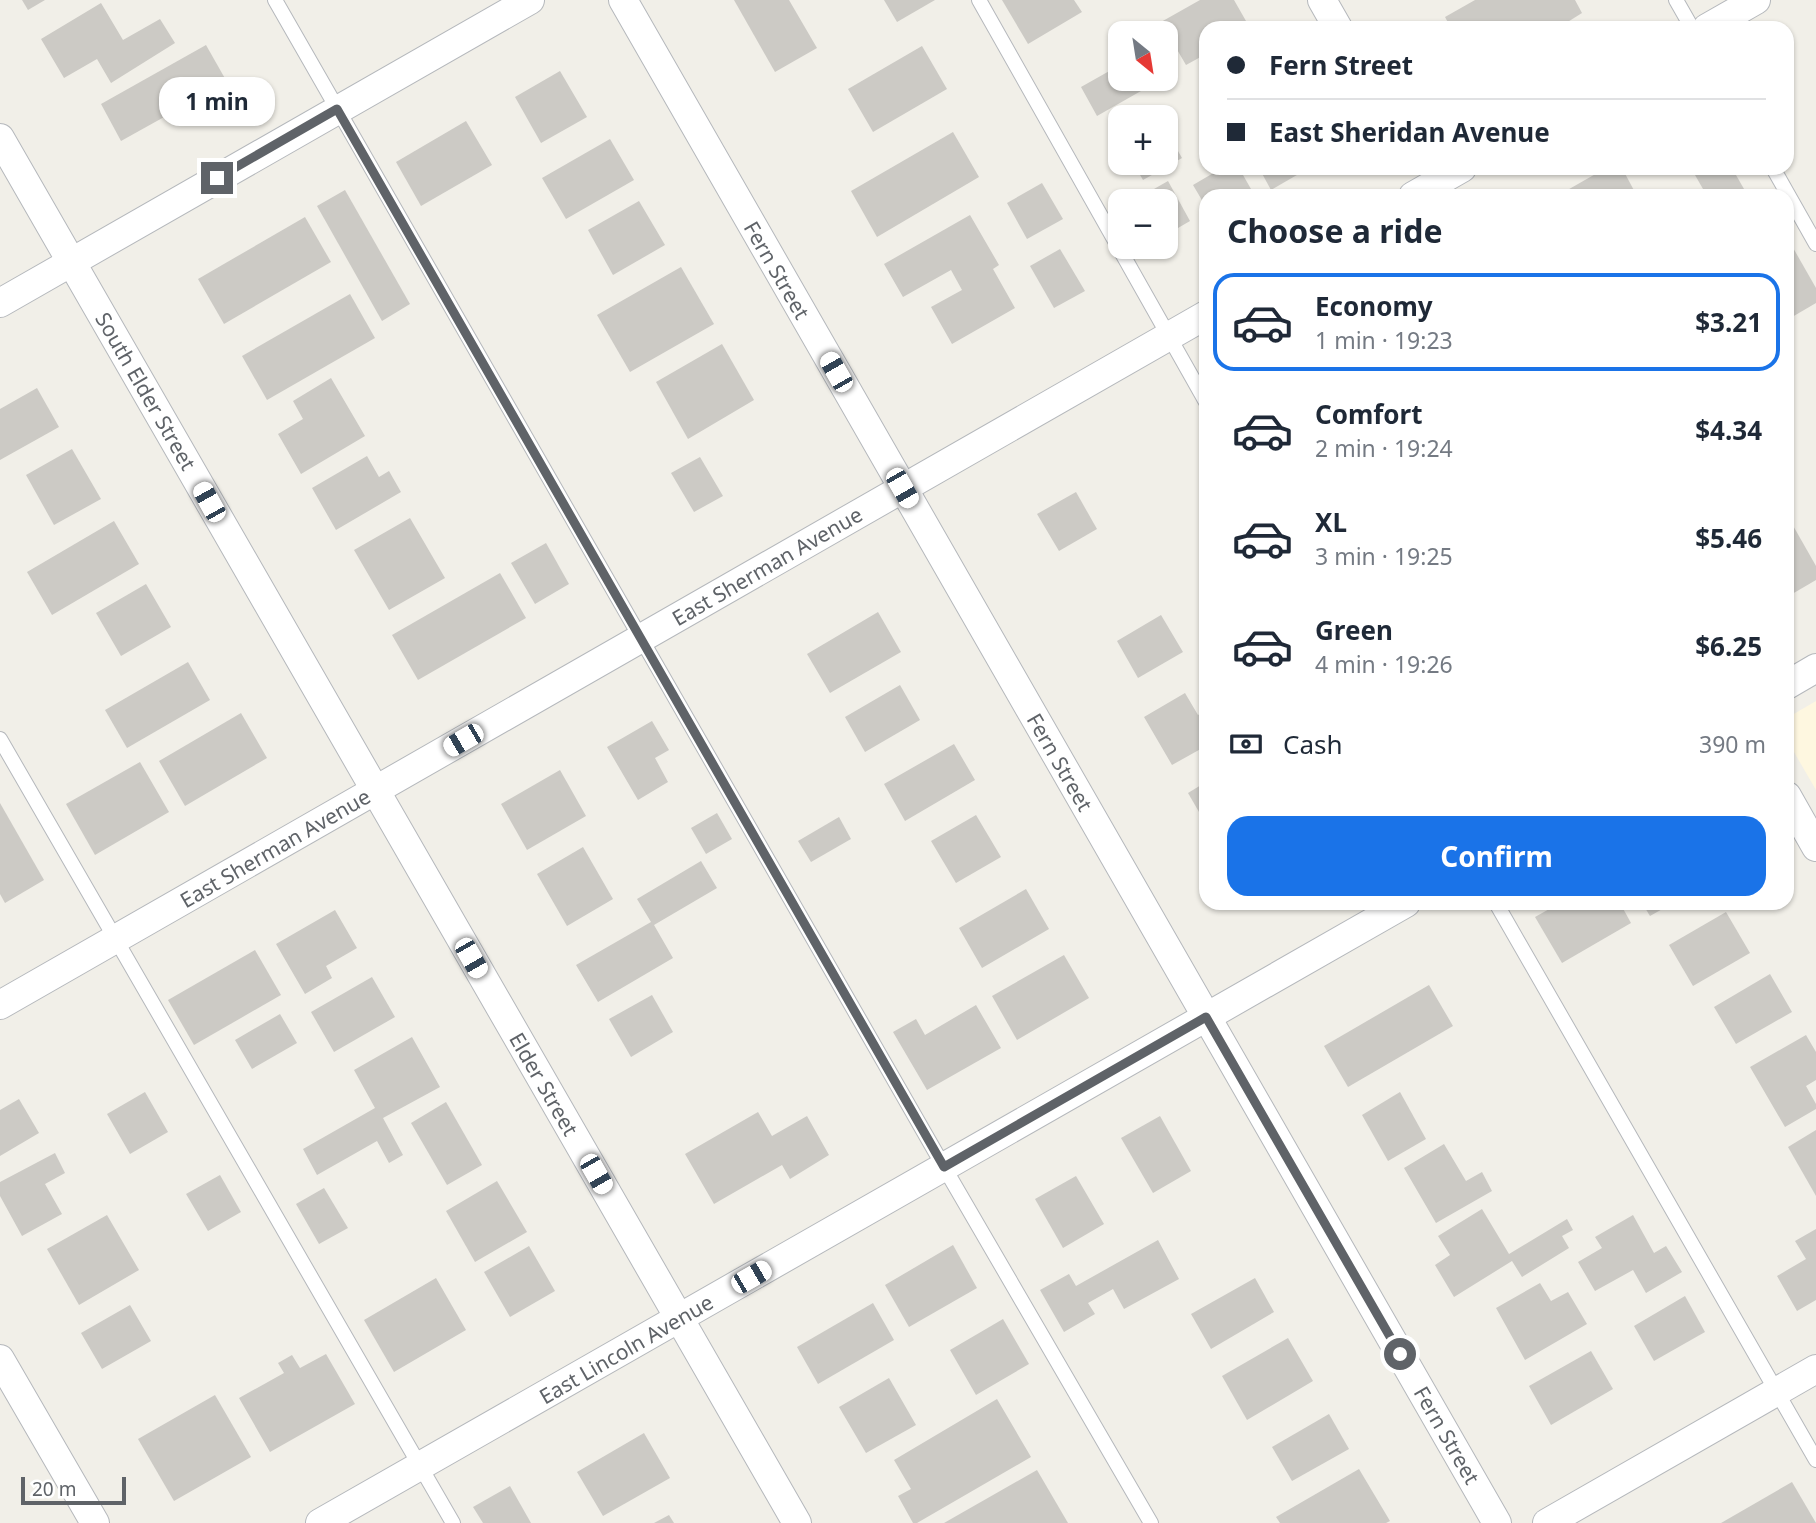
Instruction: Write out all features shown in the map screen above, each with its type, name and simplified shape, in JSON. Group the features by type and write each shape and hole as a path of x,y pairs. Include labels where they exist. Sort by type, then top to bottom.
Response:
{"street":[{"path":"0,303 530,0"},
{"name":"Fern Street","path":"623,0 1497,1523"},
{"path":"1322,0 1334,21"},
{"path":"1719,21 1756,0"},
{"name":"South Elder Street","path":"0,138 374,791"},
{"path":"1425,187 1448,175"},
{"name":"East Sherman Avenue","path":"0,1005 1199,319"},
{"path":"1794,681 1816,668"},
{"name":"Elder Street","path":"374,791 797,1523"},
{"path":"1794,808 1816,847"},
{"name":"East Lincoln Avenue","path":"320,1523 1394,910"},
{"path":"0,1359 95,1523"},
{"path":"1547,1523 1816,1368"}],"lane":[{"path":"275,0 1151,1523"},
{"path":"979,0 1199,390"},
{"path":"1676,0 1688,21"},
{"path":"1794,205 1816,244"},
{"path":"0,738 453,1523"},
{"path":"1500,910 1816,1460"}],"shaded area":[{"path":"1816,701 1816,790 1794,752 1794,714"}],"building":[{"path":"22,0 45,0 28,10"},
{"path":"734,0 789,0 817,48 775,72"},
{"path":"884,0 935,0 897,22"},
{"path":"1002,0 1074,0 1082,12 1028,44"},
{"path":"1200,0 1234,0 1246,21 1199,21 1199,58 1186,65 1178,51 1178,21 1163,21"},
{"path":"1475,0 1575,0 1582,13 1569,21 1447,21 1445,17"},
{"path":"101,3 123,40 160,19 175,43 111,83 97,59 64,78 41,39"},
{"path":"206,45 227,82 121,141 101,104"},
{"path":"922,46 947,89 873,132 848,89"},
{"path":"560,71 587,117 541,143 515,97"},
{"path":"1108,72 1108,91 1141,91 1116,105 1108,105 1108,110 1097,116 1081,87"},
{"path":"466,121 492,165 421,206 396,162"},
{"path":"953,132 979,177 877,237 851,191"},
{"path":"610,139 634,180 566,219 542,178"},
{"path":"1210,175 1243,175 1251,189 1199,189 1199,195 1193,185"},
{"path":"1263,175 1297,175 1273,189"},
{"path":"1594,175 1626,175 1633,189 1569,189"},
{"path":"1695,175 1736,175 1744,189 1703,189"},
{"path":"1168,181 1172,189 1154,189"},
{"path":"1042,183 1063,219 1027,239 1007,203"},
{"path":"345,190 410,304 382,321 317,206"},
{"path":"1178,199 1190,221 1178,228"},
{"path":"639,201 665,245 613,275 588,230"},
{"path":"970,215 999,265 993,269 1015,308 952,344 931,307 962,290 951,270 903,297 884,264"},
{"path":"305,217 331,262 224,324 198,279"},
{"path":"1060,249 1085,291 1054,308 1030,266"},
{"path":"1794,250 1816,288 1816,303 1794,316"},
{"path":"681,267 714,324 630,372 597,315"},
{"path":"350,294 375,338 267,400 242,356"},
{"path":"722,344 754,400 688,439 656,382"},
{"path":"331,378 365,436 301,474 278,434 303,419 293,401"},
{"path":"37,388 59,427 0,460 0,409"},
{"path":"72,449 101,499 54,525 26,475"},
{"path":"367,456 379,477 389,471 401,492 336,530 312,488"},
{"path":"700,457 723,496 694,512 671,473"},
{"path":"1076,492 1097,529 1059,551 1037,514"},
{"path":"410,518 445,578 389,610 354,550"},
{"path":"114,521 139,564 52,615 27,572"},
{"path":"1794,527 1816,566 1816,580 1794,593"},
{"path":"546,543 569,584 535,604 511,563"},
{"path":"500,573 526,618 418,680 392,635"},
{"path":"146,584 171,627 121,656 96,613"},
{"path":"878,612 901,652 830,693 807,654"},
{"path":"1161,615 1183,652 1138,678 1117,641"},
{"path":"188,662 210,700 127,748 105,710"},
{"path":"900,685 920,720 865,752 845,717"},
{"path":"1185,693 1199,714 1199,750 1172,765 1144,717"},
{"path":"241,713 267,758 185,806 159,761"},
{"path":"652,721 669,750 655,758 668,782 638,800 607,747"},
{"path":"954,744 975,780 905,821 884,784"},
{"path":"140,762 169,812 95,855 66,804"},
{"path":"560,770 586,816 527,850 501,804"},
{"path":"1199,786 1199,812 1188,793"},
{"path":"0,803 44,880 5,903 0,894"},
{"path":"717,813 732,839 706,854 691,828"},
{"path":"976,815 1001,857 956,883 931,841"},
{"path":"839,817 851,839 811,862 798,841"},
{"path":"583,847 613,899 567,926 537,874"},
{"path":"701,861 717,888 654,925 673,958 598,1002 576,965 651,922 637,899"},
{"path":"1026,889 1049,929 982,968 959,928"},
{"path":"335,910 357,948 326,966 332,978 305,994 276,944"},
{"path":"1548,910 1624,910 1631,923 1562,963 1535,917"},
{"path":"1646,910 1661,910 1650,916"},
{"path":"1726,912 1750,953 1693,986 1669,945"},
{"path":"255,950 281,995 194,1045 168,1000"},
{"path":"1064,955 1089,998 1017,1040 992,996"},
{"path":"1770,974 1792,1012 1736,1044 1714,1007"},
{"path":"372,977 395,1017 334,1052 311,1012"},
{"path":"1429,985 1453,1026 1348,1087 1324,1046"},
{"path":"652,995 673,1032 631,1057 609,1019"},
{"path":"976,1005 1001,1048 927,1090 893,1032 916,1019 925,1035"},
{"path":"280,1014 297,1043 252,1069 235,1040"},
{"path":"1806,1035 1816,1052 1816,1080 1806,1086 1816,1109 1785,1127 1750,1067"},
{"path":"412,1037 440,1087 383,1118 403,1155 389,1163 377,1141 317,1175 303,1149 375,1108 354,1070"},
{"path":"145,1092 168,1132 130,1154 107,1114"},
{"path":"1400,1092 1426,1139 1388,1161 1362,1115"},
{"path":"19,1099 39,1133 0,1156 0,1110"},
{"path":"446,1102 482,1165 447,1185 411,1123"},
{"path":"758,1112 772,1136 807,1116 829,1155 790,1179 782,1165 714,1204 685,1154"},
{"path":"1160,1116 1191,1171 1153,1193 1121,1138"},
{"path":"1816,1130 1816,1196 1788,1147"},
{"path":"1444,1144 1466,1181 1482,1172 1492,1191 1436,1223 1404,1168"},
{"path":"55,1153 65,1173 45,1184 62,1214 22,1236 0,1196 0,1182"},
{"path":"220,1175 241,1212 208,1231 186,1194"},
{"path":"1076,1176 1104,1224 1063,1248 1035,1199"},
{"path":"497,1181 527,1232 475,1262 446,1211"},
{"path":"324,1188 348,1228 319,1244 296,1204"},
{"path":"1482,1209 1509,1254 1567,1219 1573,1230 1562,1236 1569,1248 1522,1277 1512,1261 1454,1297 1435,1265 1450,1255 1438,1236"},
{"path":"107,1215 139,1270 79,1305 47,1249"},
{"path":"1633,1215 1654,1253 1666,1246 1682,1272 1646,1293 1633,1270 1595,1291 1578,1262 1602,1248 1595,1237"},
{"path":"1816,1229 1816,1300 1797,1311 1777,1276 1806,1259 1795,1241"},
{"path":"1158,1240 1179,1279 1124,1309 1113,1289 1088,1303 1095,1314 1064,1332 1040,1290 1069,1274 1076,1286"},
{"path":"953,1245 977,1288 909,1327 885,1285"},
{"path":"529,1246 555,1291 510,1317 484,1272"},
{"path":"436,1278 466,1330 394,1372 364,1320"},
{"path":"1255,1278 1274,1312 1211,1349 1191,1314"},
{"path":"1540,1283 1551,1301 1568,1292 1587,1324 1525,1360 1496,1308"},
{"path":"1685,1296 1705,1332 1654,1361 1634,1326"},
{"path":"873,1303 894,1340 818,1384 797,1347"},
{"path":"130,1305 151,1341 102,1369 81,1333"},
{"path":"1003,1319 1029,1364 976,1395 950,1350"},
{"path":"1288,1338 1313,1381 1247,1420 1222,1376"},
{"path":"1591,1351 1613,1389 1551,1425 1529,1386"},
{"path":"326,1354 355,1404 270,1452 239,1398 284,1373 278,1363 292,1355 300,1368"},
{"path":"889,1378 916,1425 866,1453 839,1407"},
{"path":"215,1395 251,1457 174,1501 138,1439"},
{"path":"997,1399 1031,1457 913,1523 898,1496 911,1489 894,1460"},
{"path":"1329,1414 1349,1449 1292,1481 1272,1447"},
{"path":"644,1433 670,1478 603,1516 577,1472"},
{"path":"1359,1469 1390,1521 1280,1523 1276,1517"},
{"path":"1037,1470 1068,1523 944,1523"},
{"path":"1792,1482 1816,1523 1721,1523"},
{"path":"510,1486 531,1523 483,1523 473,1507"},
{"path":"669,1515 674,1523 654,1523"}],"route":[{"path":"217,178 337,109 944,1167 1206,1017 1400,1354"}]}
